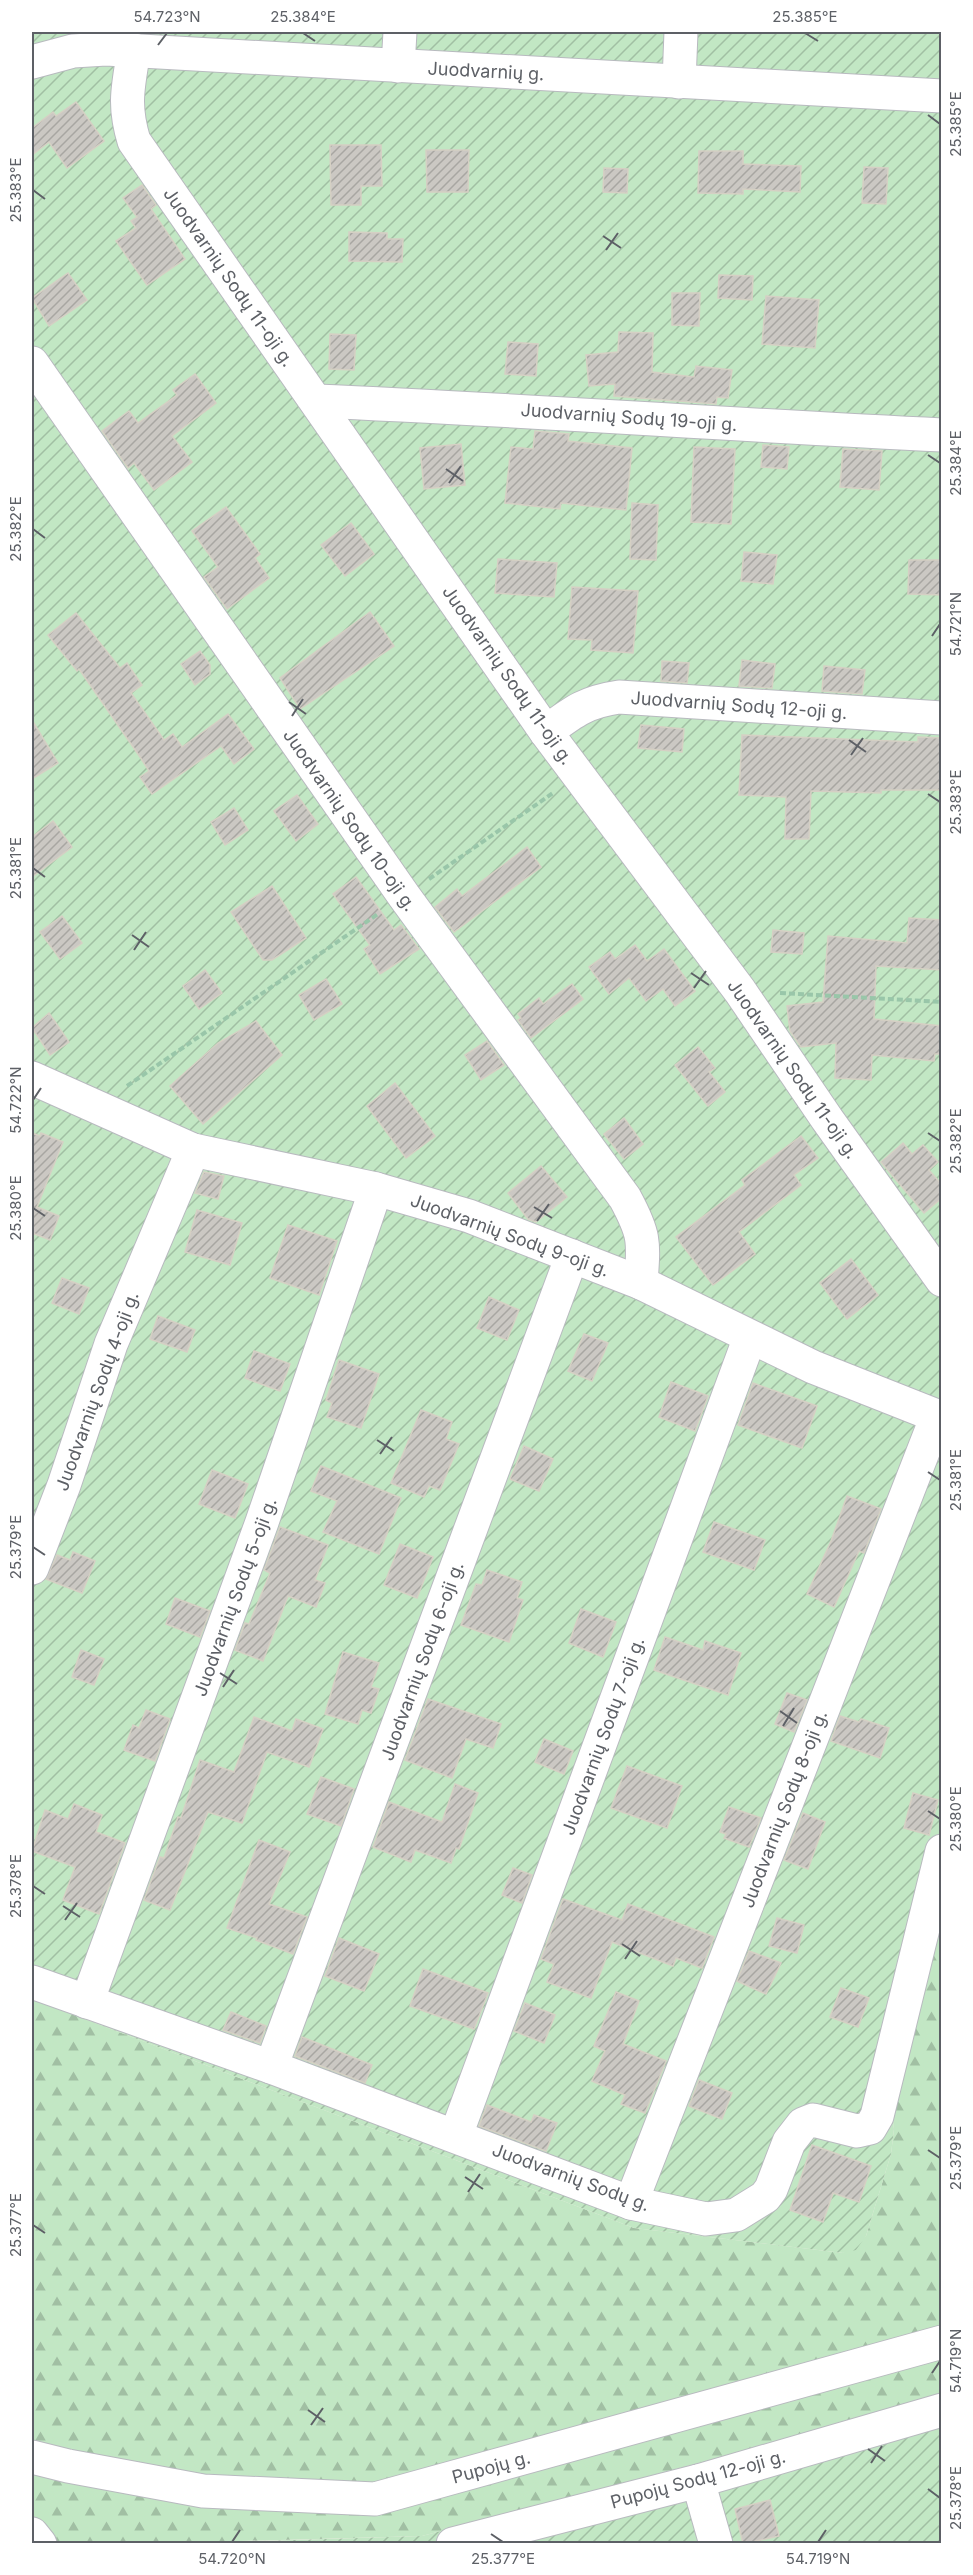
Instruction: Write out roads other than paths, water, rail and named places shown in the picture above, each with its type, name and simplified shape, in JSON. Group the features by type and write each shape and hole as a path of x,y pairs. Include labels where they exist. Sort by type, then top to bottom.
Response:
{"street":[{"path":"398,66 400,32"},
{"path":"679,82 681,32"},
{"name":"Juodvarnių g.","path":"32,62 116,43 398,66 942,96"},
{"name":"Juodvarnių Sodų 11-oji g.","path":"116,43 127,118 134,141 546,732 740,991 826,1119 942,1280"},
{"name":"Juodvarnių Sodų 10-oji g.","path":"32,363 404,896 625,1198 640,1225 644,1244 641,1283"},
{"name":"Juodvarnių Sodų 19-oji g.","path":"316,401 549,411 770,427 942,435"},
{"name":"Juodvarnių Sodų 12-oji g.","path":"546,732 577,709 596,700 619,697 942,718"},
{"name":"Juodvarnių Sodų 9-oji g.","path":"32,1078 193,1150 376,1189 469,1216 641,1283 813,1367 939,1417"},
{"name":"Juodvarnių Sodų 4-oji g.","path":"32,1568 64,1485 111,1344 193,1150"},
{"name":"Juodvarnių Sodų 5-oji g.","path":"87,2002 262,1522 376,1189"},
{"name":"Juodvarnių Sodų 6-oji g.","path":"271,2067 572,1256"},
{"name":"Juodvarnių Sodų 7-oji g.","path":"456,2135 750,1337"},
{"name":"Juodvarnių Sodų 8-oji g.","path":"630,2203 939,1417"},
{"name":"Juodvarnių Sodų g.","path":"32,1982 456,2135 630,2203 706,2219 736,2215 765,2197 771,2188 789,2142 803,2124 813,2120 857,2131 870,2128 877,2116 942,1851"},
{"name":"Pupojų g.","path":"32,2457 68,2466 203,2491 375,2499 942,2342"},
{"name":"Pupojų Sodų 12-oji g.","path":"453,2544 698,2481 942,2410"},
{"path":"698,2481 716,2544"},
{"path":"32,2534 40,2544"}]}
